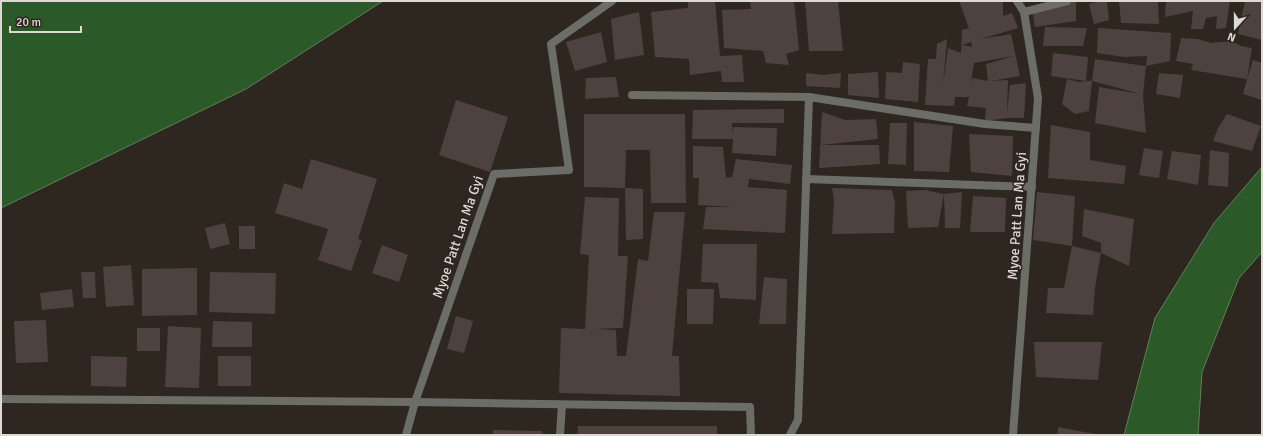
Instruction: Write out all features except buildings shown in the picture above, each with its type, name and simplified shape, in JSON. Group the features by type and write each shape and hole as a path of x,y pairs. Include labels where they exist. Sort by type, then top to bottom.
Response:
{"street":[{"name":"Myoe Patt Lan Ma Gyi","path":"406,435 415,402 494,174 569,170 551,44 612,1"},
{"name":"Myoe Patt Lan Ma Gyi","path":"1013,435 1038,98 1024,12 1017,1"},
{"path":"1024,12 1067,1"},
{"path":"632,95 809,97 985,124 1036,128"},
{"path":"790,435 798,420 809,97"},
{"path":"806,179 1032,187"},
{"path":"1,399 415,402 750,407 751,435"},
{"path":"560,435 562,405"}],"shaded area":[{"path":"1,1 383,1 246,89 1,208"},
{"path":"1262,167 1262,252 1239,278 1202,372 1198,435 1124,435 1155,318 1214,223"}]}
